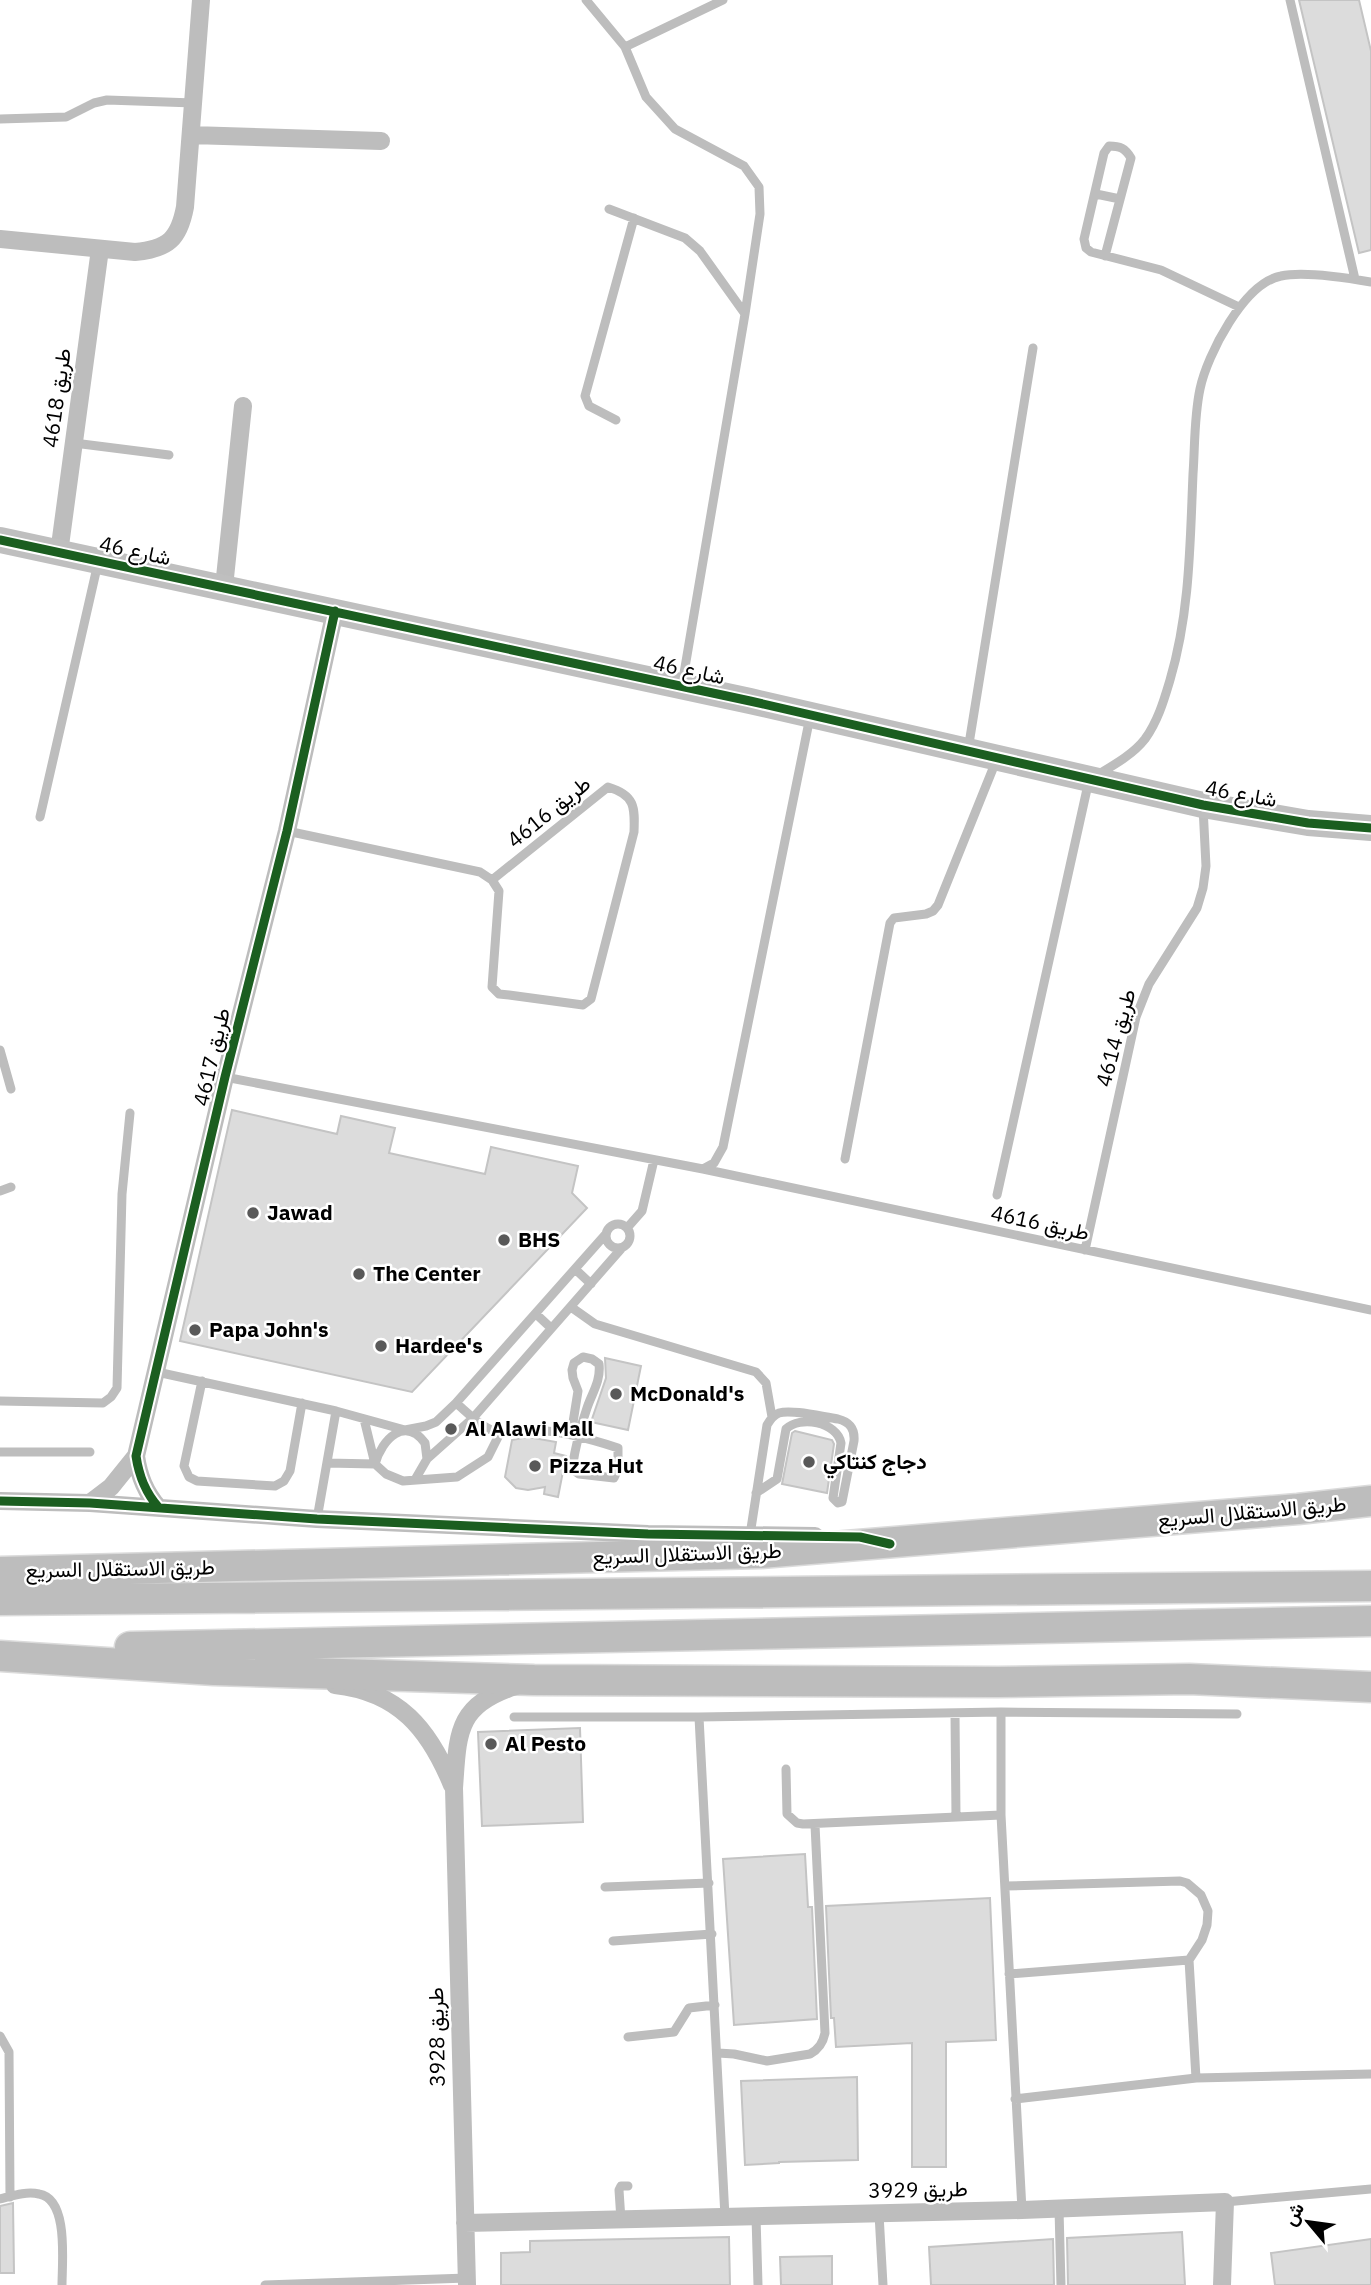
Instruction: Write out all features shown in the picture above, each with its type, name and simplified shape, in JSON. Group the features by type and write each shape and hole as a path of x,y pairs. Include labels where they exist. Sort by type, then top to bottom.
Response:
{"main road":[{"name":"طريق الاستقلال السريع","path":"0,1572 760,1553 1371,1501"},
{"path":"0,1600 1371,1587"},
{"path":"0,1650 1371,1620"},
{"path":"0,1656 214,1670 534,1680 998,1682 1189,1679 1371,1687"}],"street":[{"path":"0,239 135,252 154,251 171,241 182,225 201,0"},
{"path":"191,135 381,141"},
{"name":"طريق 4618","path":"59,553 100,249"},
{"path":"224,587 243,406"},
{"name":"شارع 46","path":"0,540 682,687 1203,805 1308,823 1371,828"},
{"name":"طريق 4617","path":"159,1508 147,1494 136,1456 225,1077 287,831 335,611"},
{"name":"طريق 4617","path":"90,1503 111,1487 136,1456"},
{"path":"0,1501 90,1503 317,1518 648,1534 860,1537 890,1544"},
{"name":"طريق 3928","path":"214,1670 236,1681 338,1686 382,1698 411,1717 427,1734 441,1757 454,1788"},
{"name":"طريق 3928","path":"467,2281 454,1788 457,1742 463,1724 481,1702 494,1694 534,1680"},
{"path":"1222,2285 1224,2202"},
{"name":"طريق 3929","path":"465,2223 879,2214 1224,2202"}],"lane":[{"path":"586,0 625,47 646,97 675,128 744,166 759,187 760,214 745,314 682,687"},
{"path":"625,47 723,0"},
{"path":"1290,0 1355,279"},
{"path":"0,119 66,117 94,103 107,100 194,103"},
{"path":"1105,256 1131,158 1125,149 1117,146 1109,146 1104,153 1084,239 1086,248 1091,252 1105,256 1161,270 1239,307"},
{"path":"1096,194 1120,200"},
{"path":"609,209 685,238 700,251 745,314"},
{"path":"616,420 589,406 585,396 634,219"},
{"path":"997,1195 1089,780 1126,757 1145,739 1161,709 1175,662 1189,581 1196,418 1200,388 1214,349 1239,307 1260,287 1279,276 1371,282"},
{"path":"968,751 1033,348"},
{"path":"74,443 169,455"},
{"path":"40,817 98,561"},
{"path":"703,1169 714,1163 723,1147 810,716"},
{"path":"845,1159 890,923 894,918 926,914 938,905 996,759"},
{"name":"طريق 4616","path":"608,787 624,792 635,809 634,832 591,999 583,1005 509,995 499,993 492,987 499,891 492,880 608,787"},
{"name":"طريق 4614","path":"1085,1250 1136,1017 1149,984 1197,908 1203,888 1206,866 1203,805"},
{"path":"287,831 480,872 492,880"},
{"path":"0,1050 11,1088"},
{"name":"طريق 4616","path":"225,1077 703,1169 1371,1310"},
{"path":"0,1401 103,1403 117,1388 122,1194 130,1113"},
{"path":"627,1228 642,1211 654,1160"},
{"path":"0,1191 11,1187"},
{"path":"375,1464 382,1446 396,1433 436,1422 456,1403 612,1225 620,1224 627,1228 630,1240 473,1418 427,1459 416,1479"},
{"path":"606,1235 608,1244 621,1249"},
{"path":"576,1269 590,1284"},
{"path":"571,1307 594,1324 756,1372 766,1383 772,1417"},
{"path":"536,1314 551,1328"},
{"path":"456,1403 473,1418 500,1433 530,1430 575,1436 618,1448 619,1460 615,1477 574,1473 572,1469 575,1436 579,1391 572,1370 574,1363 583,1357 592,1359 599,1364 600,1374 575,1436"},
{"path":"157,1372 302,1403 413,1432 425,1443 427,1459"},
{"path":"202,1381 184,1466 189,1477 197,1481 275,1486 280,1484 290,1471 302,1403"},
{"path":"317,1518 336,1411"},
{"path":"750,1535 756,1493 766,1425 772,1417 788,1412 838,1419 851,1426 854,1441 845,1499 838,1503 833,1498 840,1436 829,1426 798,1422 786,1429 777,1479 756,1493"},
{"path":"364,1419 375,1464 397,1480 442,1480 457,1477 488,1457 500,1433"},
{"path":"0,1452 90,1452"},
{"path":"327,1464 375,1464"},
{"path":"1000,1712 1001,1815 1022,2210"},
{"path":"514,1717 1000,1712 1237,1714"},
{"path":"955,1714 956,1817"},
{"path":"699,1717 725,2217"},
{"path":"786,1769 787,1814 797,1823 815,1825 1001,1815"},
{"path":"718,2053 767,2061 810,2054 824,2040 815,1825"},
{"path":"1005,1886 1187,1882 1201,1895 1208,1911 1202,1940 1189,1960 1196,2078"},
{"path":"605,1887 709,1883"},
{"path":"613,1941 712,1934"},
{"path":"1009,1974 1189,1960"},
{"path":"628,2037 674,2032 689,2008 715,2005"},
{"path":"0,2036 9,2052 5,2112 5,2198 28,2193 42,2194 53,2201 60,2213 62,2285"},
{"path":"1015,2099 1196,2078 1371,2074"},
{"path":"621,2220 619,2190 621,2186 628,2186"},
{"name":"طريق 3929","path":"1224,2202 1371,2189"},
{"path":"1059,2209 1061,2285"},
{"path":"879,2214 883,2285"},
{"path":"756,2217 758,2285"},
{"path":"265,2285 467,2281"}],"building":[{"path":"1299,0 1359,0 1371,51 1371,250 1359,253"},
{"name":"The Center","path":"232,1110 337,1134 341,1116 395,1128 389,1153 485,1174 491,1147 578,1166 572,1193 587,1208 412,1392 180,1341"},
{"name":"McDonald's","path":"605,1358 641,1366 628,1430 591,1422 606,1378"},
{"name":"دجاج كنتاكي","path":"795,1431 832,1440 834,1444 827,1493 782,1484 792,1433"},
{"name":"Pizza Hut","path":"528,1437 556,1442 554,1453 566,1456 558,1497 544,1494 545,1487 528,1490 516,1488 505,1477 512,1440"},
{"path":"580,1728 583,1822 482,1826 478,1732"},
{"path":"805,1854 808,1907 812,1907 817,2019 734,2025 723,1859"},
{"path":"990,1898 996,2040 946,2042 946,2167 912,2167 912,2043 836,2047 834,2018 831,2018 826,1906"},
{"path":"857,2077 858,2160 745,2165 741,2081"},
{"path":"13,2203 14,2273 0,2273 0,2206"},
{"path":"1182,2232 1185,2285 1068,2285 1067,2238"},
{"path":"729,2237 730,2285 501,2285 501,2253 530,2252 530,2241"},
{"path":"1053,2239 1054,2285 931,2285 929,2247"},
{"path":"1371,2239 1371,2285 1275,2285 1271,2253"},
{"path":"832,2256 832,2285 781,2285 780,2257"}],"cycle path":[{"path":"0,540 750,701 1203,805 1308,823 1371,828"},
{"path":"159,1508 143,1484 136,1456 225,1077 287,831 335,611"},
{"path":"0,1501 90,1503 317,1519 648,1534 860,1537 890,1544"}],"place":[{"name":"Jawad","path":"253,1213"},
{"name":"BHS","path":"504,1240"},
{"name":"The Center","path":"359,1274"},
{"name":"Papa John's","path":"195,1330"},
{"name":"Hardee's","path":"381,1346"},
{"name":"McDonald's","path":"616,1394"},
{"name":"Al Alawi Mall","path":"451,1429"},
{"name":"دجاج كنتاكي","path":"809,1462"},
{"name":"Pizza Hut","path":"535,1466"},
{"name":"Al Pesto","path":"491,1744"}]}
